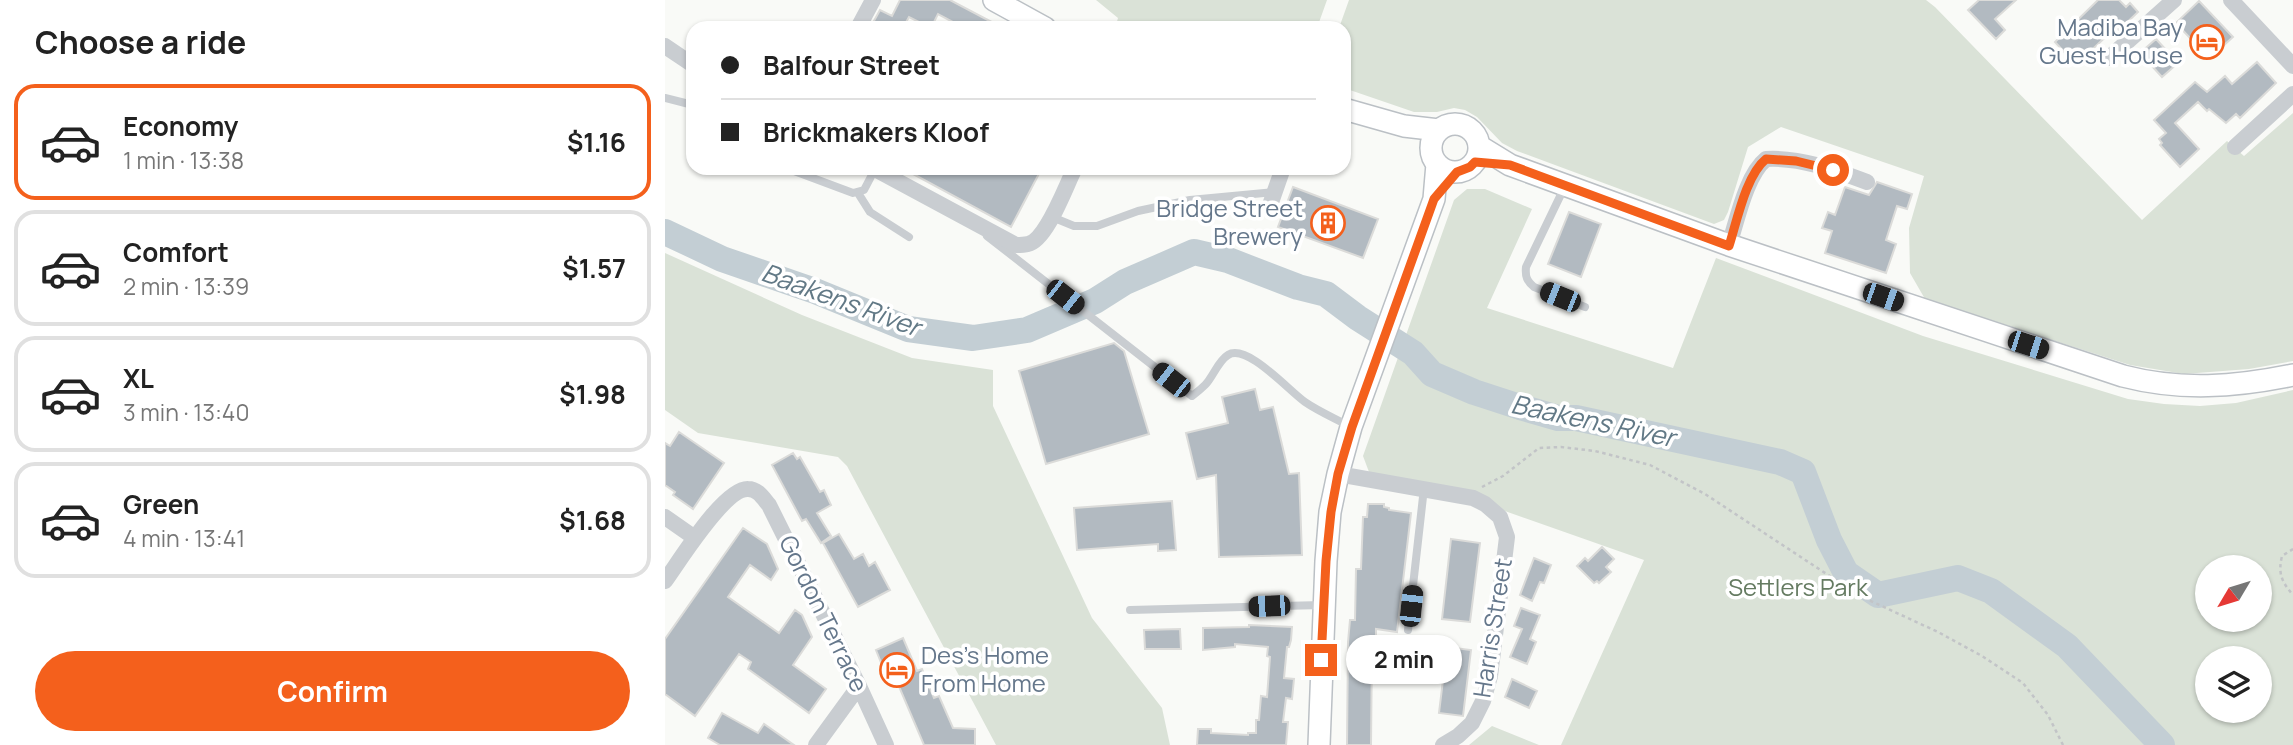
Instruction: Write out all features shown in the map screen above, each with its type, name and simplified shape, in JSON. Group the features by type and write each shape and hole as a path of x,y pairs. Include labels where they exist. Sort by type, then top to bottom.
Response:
{"street":[{"path":"862,21 873,0"},
{"path":"993,0 1032,21"},
{"path":"2109,58 2174,0"},
{"path":"2231,0 2293,66"},
{"path":"665,46 686,60"},
{"path":"2235,147 2293,94"},
{"path":"1351,111 1404,126 1453,153 1510,165 1729,246 2153,384 2184,387 2227,386 2293,375"},
{"path":"1319,745 1324,605 1331,512 1338,474 1352,427 1453,153"},
{"path":"1729,246 1749,184 1766,159 1818,165 1867,182"},
{"path":"885,175 1016,245 1029,244 1038,237 1052,217 1072,175"},
{"path":"1269,208 1280,175"},
{"path":"1338,474 1465,495"},
{"name":"Gordon Terrace","path":"695,538 721,505 747,489 759,493 769,505 886,745"},
{"name":"Harris Street","path":"1443,745 1472,723 1483,701 1490,676 1507,537 1500,517 1485,504 1465,495"},
{"path":"665,517 695,538 665,581"},
{"path":"816,745 859,686"}],"lane":[{"path":"665,98 686,103"},
{"path":"802,175 828,186 858,193 870,212 909,237"},
{"path":"858,193 863,190 871,175"},
{"path":"1565,185 1525,274 1534,287 1585,307"},
{"path":"1052,217 1074,226 1097,226 1138,211 1190,200 1274,192"},
{"path":"959,215 1192,396 1205,385 1229,354 1237,352 1245,354 1273,374 1308,404 1352,427"},
{"path":"1408,630 1424,488"},
{"path":"1130,610 1324,605"}],"path":[{"path":"1465,495 1503,476 1539,448 1560,447 1595,451 1650,465 1705,494 1860,597 1938,632 2003,669 2022,683 2048,715 2063,745"},
{"path":"2293,549 2283,556 2279,570 2284,584 2293,595"}],"green space":[{"path":"1096,0 1327,0 1320,21 1117,21 1118,18"},
{"path":"1349,0 1926,0 2142,220 2227,141 2244,156 2293,113 2293,361 2249,369 2184,374 2130,365 1925,299 1910,273 1909,228 1924,176 1781,127 1748,147 1728,212 1724,220 1714,224 1517,151 1502,143 1477,117 1465,110 1454,108 1437,112 1414,112 1351,90 1351,21 1342,21"},
{"name":"Settlers Park","path":"1467,189 1485,189 1532,209 1487,308 1673,368 1716,258 1923,336 2128,399 2200,406 2236,403 2293,390 2293,745 1561,745 1644,560 1485,504 1372,480 1363,456 1454,200"},
{"path":"665,253 802,315 912,358 993,370 993,406 1092,618 1162,708 1170,745 996,745 847,466 838,457 698,433 665,410"},
{"path":"1492,726 1539,745 1469,745"}],"building":[{"path":"900,0 950,0 990,21 951,21 938,14 934,21 917,21 909,17 907,21 874,21 880,10 892,16"},
{"path":"1979,0 2016,0 1995,19 2005,30 1996,39 1968,10"},
{"path":"2098,0 2119,0 2126,7 2130,3 2138,12 2119,30 2116,27 2076,65 2055,42"},
{"path":"2199,1 2233,37 2213,55 2205,47 2201,50 2176,23"},
{"path":"2156,39 2178,63 2162,77 2140,53"},
{"path":"2257,62 2276,83 2240,118 2236,114 2226,123 2198,102 2175,123 2199,149 2180,167 2160,145 2162,143 2159,139 2166,133 2154,120 2195,82 2207,92 2225,76 2232,84"},
{"path":"915,175 1038,175 1011,227"},
{"path":"1877,182 1912,194 1907,209 1897,206 1886,240 1896,244 1886,273 1825,253 1832,231 1822,228 1828,212 1835,215 1845,187 1869,195"},
{"name":"Bridge Street Brewery","path":"1293,187 1378,219 1363,258 1278,227"},
{"path":"1569,212 1601,224 1581,277 1548,264"},
{"path":"1114,343 1124,351 1149,434 1046,464 1019,371"},
{"path":"1255,389 1260,410 1273,407 1289,474 1299,473 1302,555 1219,557 1216,475 1197,479 1186,433 1228,423 1222,397"},
{"path":"679,432 724,463 693,509 673,495 675,492 665,485 665,443 670,446"},
{"path":"793,453 797,459 800,457 820,492 824,490 831,505 817,513 831,536 821,543 806,519 802,521 772,465"},
{"path":"1172,501 1176,550 1158,551 1158,544 1077,550 1074,508"},
{"path":"1368,504 1384,504 1389,510 1411,513 1397,632 1376,629 1376,647 1372,647 1371,745 1347,745 1348,642 1350,620 1355,620 1356,569 1361,569 1363,517 1367,517"},
{"path":"743,528 767,544 778,569 771,580 750,565 728,597 779,633 795,610 802,615 812,637 793,665 826,689 809,713 748,669 751,662 739,654 695,716 665,694 665,639"},
{"path":"839,534 854,559 863,554 869,566 875,562 890,590 858,607 823,543"},
{"path":"1451,539 1480,543 1470,622 1442,619"},
{"path":"1602,547 1614,559 1606,567 1611,572 1599,583 1594,583 1577,566 1585,558 1588,561"},
{"path":"1534,558 1551,565 1544,583 1540,582 1532,601 1520,595"},
{"path":"1521,608 1540,615 1530,639 1536,642 1527,664 1510,657 1522,629 1514,626"},
{"path":"1249,625 1292,627 1284,678 1294,679 1292,699 1286,698 1283,722 1288,722 1286,745 1197,745 1198,729 1211,729 1211,733 1256,733 1261,696 1267,697 1270,657 1267,656 1268,647 1235,644 1235,647 1203,650 1203,628"},
{"path":"1180,629 1181,649 1145,649 1144,630"},
{"path":"903,638 917,671 922,669 934,698 939,696 953,728 975,729 975,745 924,745 895,677 888,680 876,650"},
{"path":"1447,647 1471,650 1463,716 1439,713"},
{"path":"1512,679 1537,691 1529,708 1505,697"},
{"path":"722,713 758,733 764,724 794,745 720,745 708,738"}],"waterway":[{"name":"Baakens River","path":"665,232 722,259 815,291 908,329 973,338 1027,330 1095,301 1125,282 1194,252 1228,260 1298,287 1326,294 1413,353 1432,374 1474,392 1558,418 1576,418 1780,462 1803,472 1829,540 1846,573 1878,595 1958,578 1991,591 2067,646 2162,745"}],"place":[{"name":"Madiba Bay Guest House","path":"2207,42"},
{"name":"Bridge Street Brewery","path":"1328,223"},
{"name":"Des's Home From Home","path":"897,670"}],"route":[{"path":"1321,660 1326,561 1338,474 1352,427 1434,199 1457,172 1475,162 1510,165 1729,246 1749,184 1766,159 1796,161 1833,170"}]}
